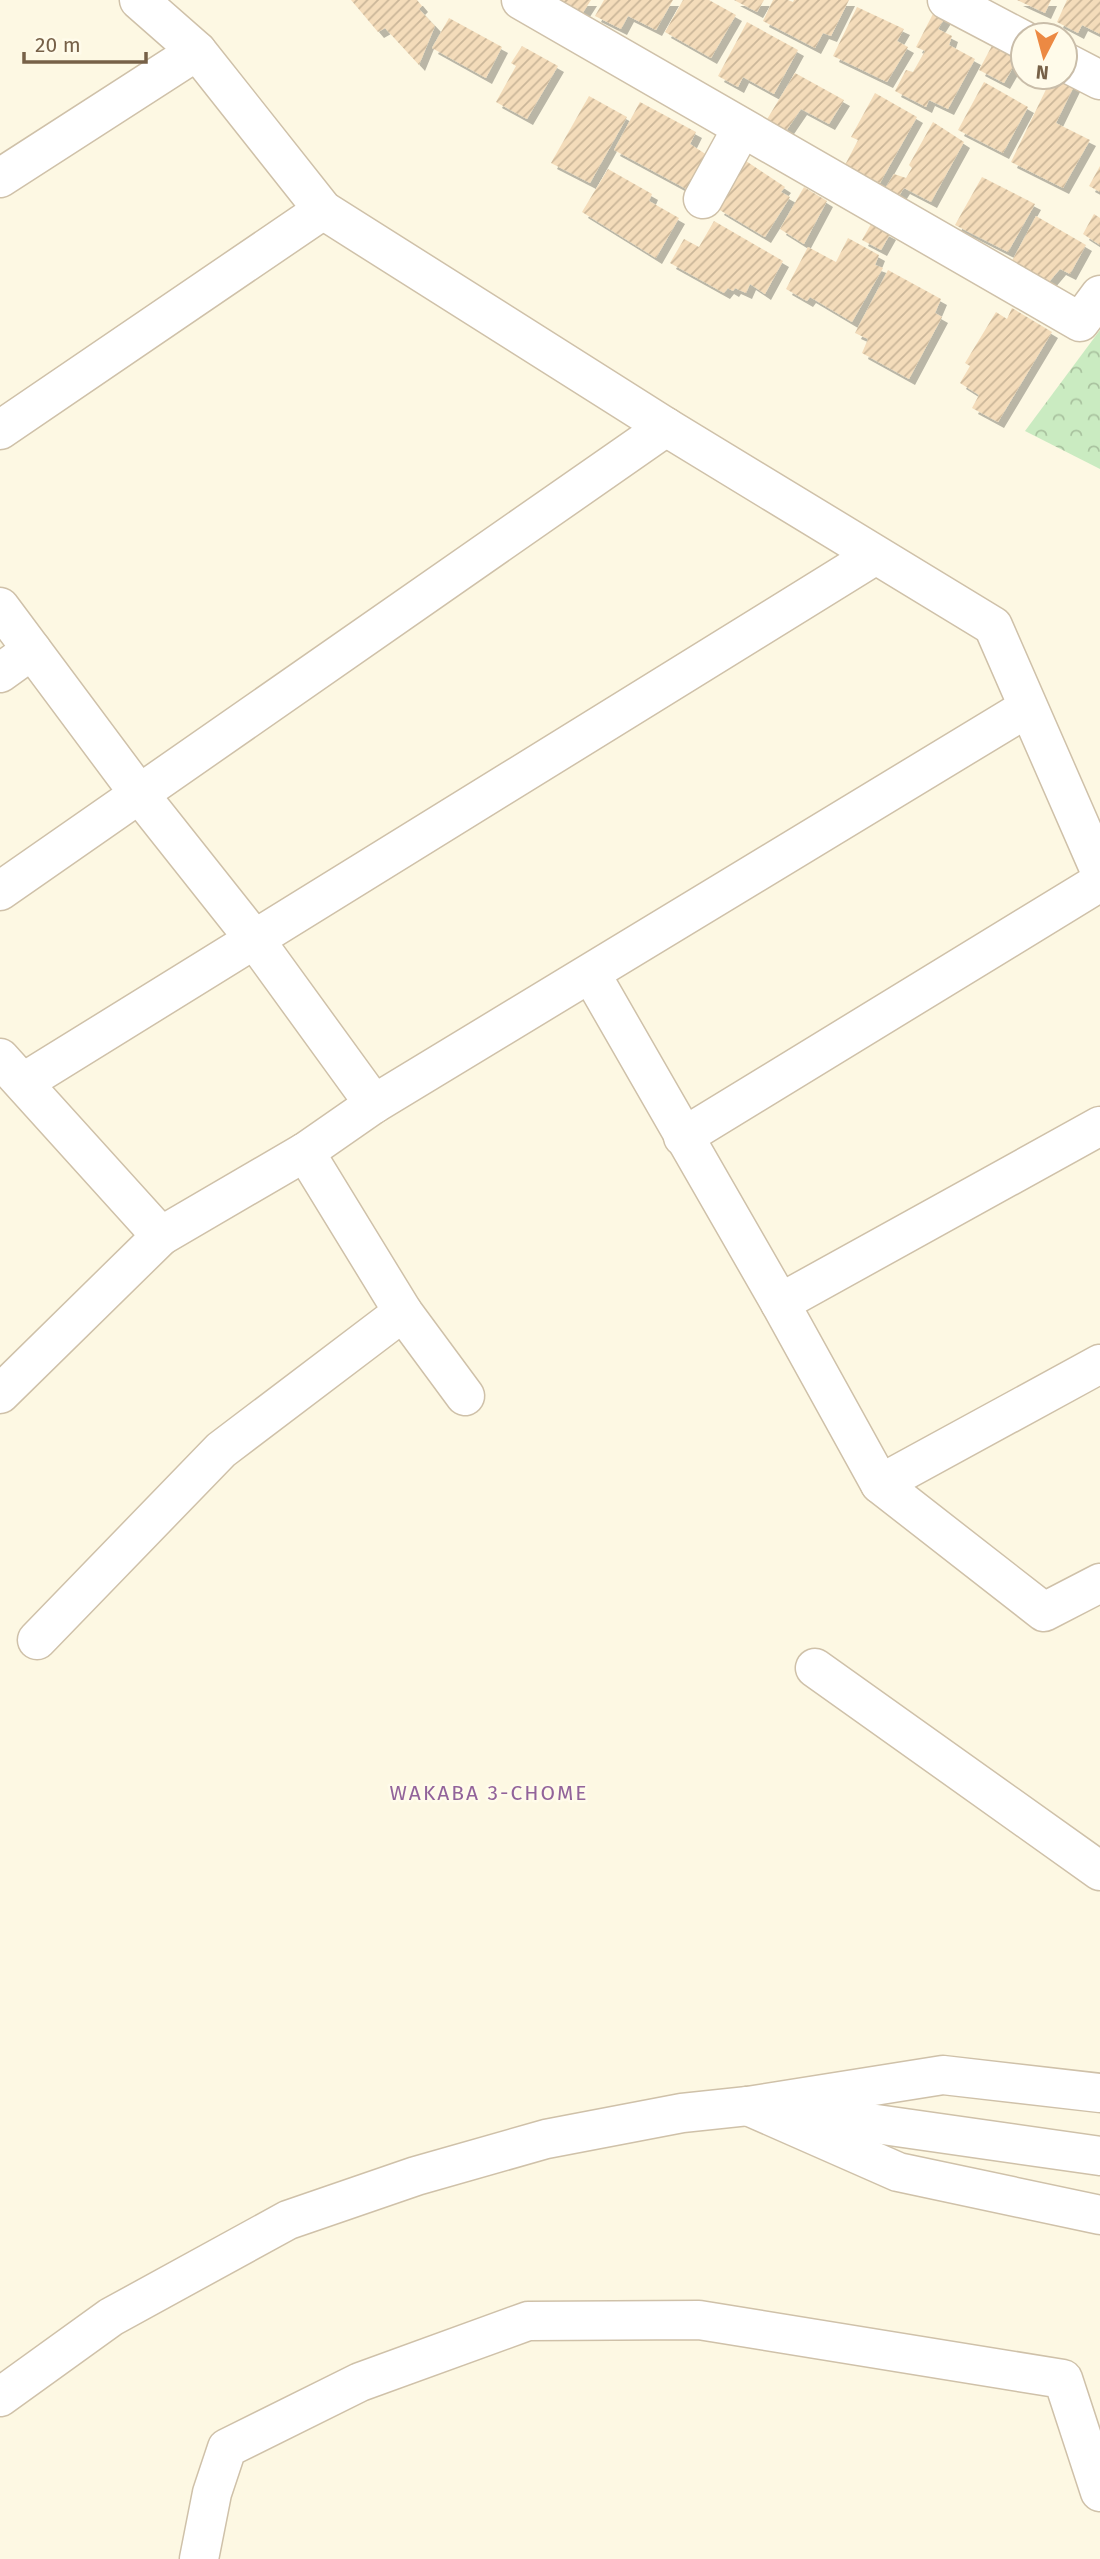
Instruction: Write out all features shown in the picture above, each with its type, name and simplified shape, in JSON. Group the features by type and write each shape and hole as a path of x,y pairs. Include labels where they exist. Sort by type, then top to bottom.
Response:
{"street":[{"path":"139,0 197,51 323,210 666,427 993,626 1100,871"},
{"path":"521,0 1080,322 1100,295"},
{"path":"947,0 1009,33"},
{"path":"0,178 197,51"},
{"path":"1079,69 1100,80"},
{"path":"703,199 742,128"},
{"path":"0,430 323,210"},
{"path":"0,891 666,427"},
{"path":"161,1236 12,1070 255,940 874,556"},
{"path":"0,607 139,795 255,940 374,1104"},
{"path":"0,673 32,650"},
{"path":"0,1394 161,1236 304,1152 374,1104 1027,708"},
{"path":"683,1137 1100,882"},
{"path":"591,974 880,1484 1044,1612 1100,1583"},
{"path":"779,1303 1100,1126"},
{"path":"304,1152 404,1312 465,1395"},
{"path":"37,1640 221,1450 404,1312"},
{"path":"880,1484 1100,1364"},
{"path":"815,1668 1100,1871"},
{"path":"0,2397 111,2317 288,2220 416,2176 546,2139 682,2113 748,2106 943,2075 1100,2093"},
{"path":"748,2106 946,2132 1100,2156"},
{"path":"748,2106 898,2172 1100,2215"},
{"path":"199,2559 212,2493 227,2448 360,2382 528,2321 699,2320 1063,2379 1100,2492"}],"green space":[{"path":"1100,330 1100,469 1025,431"}],"building":[{"path":"351,0 417,0 422,6 419,9 435,26 419,65 385,28 378,32"},
{"path":"554,0 591,0 582,14"},
{"path":"604,0 673,0 656,30 628,16 621,29 595,16"},
{"path":"683,0 709,0 736,15 711,58 665,32"},
{"path":"734,0 764,0 757,12"},
{"path":"773,0 849,0 831,36 823,33 815,48 763,21"},
{"path":"1017,0 1051,0 1045,13"},
{"path":"1067,0 1100,0 1100,34 1082,25 1079,31 1079,21 1057,21"},
{"path":"937,6 948,13 938,29 952,36 949,45 975,59 948,109 929,100 926,107 895,91 906,70 913,72 925,51 916,47"},
{"path":"857,7 904,29 897,41 908,47 887,82 833,56"},
{"path":"449,18 502,47 486,78 432,48"},
{"path":"747,22 798,50 774,94 743,77 738,87 718,76"},
{"path":"994,42 1009,51 1009,74 1004,83 979,70"},
{"path":"522,46 558,66 527,119 496,102 516,66 511,63"},
{"path":"795,73 844,100 829,124 801,109 786,131 766,121"},
{"path":"984,82 1028,107 1003,153 958,130"},
{"path":"1045,91 1072,91 1056,123 1090,140 1063,188 1011,162"},
{"path":"875,93 917,117 880,183 845,165 858,140 851,137"},
{"path":"589,96 627,117 590,183 551,163"},
{"path":"640,102 696,132 690,144 710,157 690,191 614,150"},
{"path":"933,122 964,142 931,202 904,188 895,202 881,195 894,174 906,178 912,168 909,165"},
{"path":"746,161 785,187 781,192 790,197 765,237 718,209"},
{"path":"1100,166 1100,192 1089,186"},
{"path":"608,169 652,194 649,201 679,218 656,258 582,212"},
{"path":"982,177 1035,204 1008,252 955,225"},
{"path":"804,187 827,201 804,244 780,229"},
{"path":"1094,214 1100,218 1100,245 1083,234"},
{"path":"1036,216 1086,245 1070,274 1060,269 1049,282 1012,261"},
{"path":"714,221 783,261 765,294 750,284 746,293 728,288 724,293 670,263 684,239 699,247"},
{"path":"871,224 890,234 881,250 862,240"},
{"path":"848,238 879,255 875,265 883,268 852,322 810,297 807,301 786,289 808,247 836,262"},
{"path":"888,270 941,299 935,313 942,317 909,379 862,353 868,339 855,333"},
{"path":"1012,308 1052,332 998,422 972,408 979,395 960,383 970,366 965,363 996,312 1007,319"}],"district":[{"name":"WAKABA 3-CHOME","path":"489,1793"}]}
